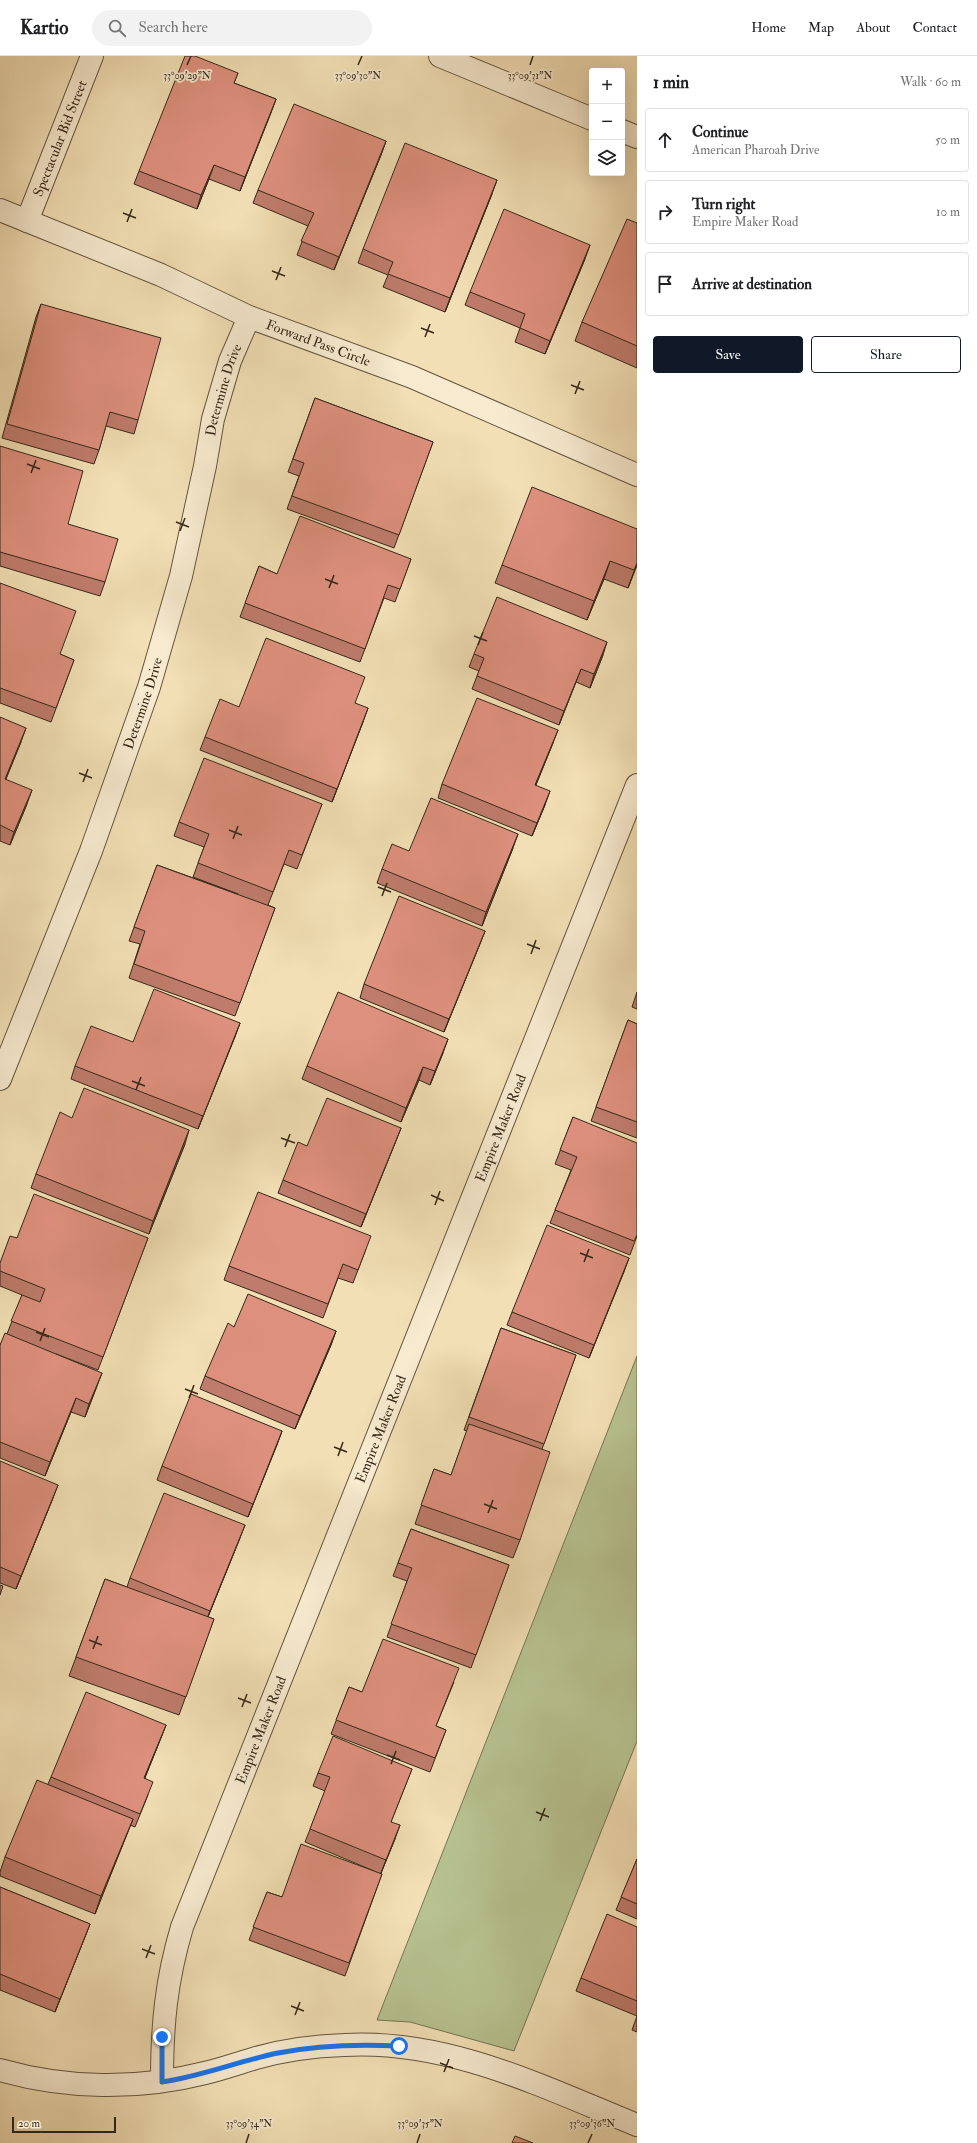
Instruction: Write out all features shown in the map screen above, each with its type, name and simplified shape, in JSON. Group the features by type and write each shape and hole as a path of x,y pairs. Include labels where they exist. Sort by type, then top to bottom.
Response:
{"street":[{"name":"Spectacular Bid Street","path":"27,221 92,56"},
{"path":"440,56 589,118"},
{"path":"625,132 637,137"},
{"name":"Forward Pass Circle","path":"0,210 161,275 249,317 412,377 637,475"},
{"name":"Determine Drive","path":"0,1079 91,851 149,688 181,576 205,466 213,418 230,361 249,317"},
{"name":"Empire Maker Road","path":"162,2082 162,2037 166,1992 182,1927 637,785"},
{"path":"0,2070 50,2081 84,2084 129,2085 162,2082 204,2074 256,2058 299,2049 344,2045 399,2046 443,2053 475,2061 637,2125"}],"green space":[{"path":"637,1356 637,1741 514,2051 410,2022 377,2020"}],"building":[{"path":"185,56 195,56 238,73 234,83 276,99 245,177 214,165 201,195 139,171"},
{"path":"294,104 386,141 339,257 301,241 314,213 258,190"},
{"path":"405,143 497,180 450,298 388,274 393,262 363,249"},
{"path":"504,209 590,245 550,341 520,328 525,314 470,292"},
{"path":"627,219 637,223 637,346 582,322"},
{"path":"41,304 161,338 138,420 110,412 99,450 7,424"},
{"path":"315,398 433,442 399,535 292,496 304,463 293,459"},
{"path":"0,446 83,471 68,524 118,539 105,582 0,552"},
{"path":"532,487 637,529 637,563 634,570 610,561 594,601 502,565"},
{"path":"300,516 411,559 400,589 388,585 365,649 245,603 259,566 277,574"},
{"path":"0,583 76,611 60,654 74,660 56,708 0,688"},
{"path":"497,597 607,642 594,674 581,669 564,711 477,676 484,658 474,654"},
{"path":"266,638 365,677 355,703 368,708 337,789 205,737 220,699 239,707"},
{"path":"477,698 558,730 535,785 550,791 537,823 442,784"},
{"path":"0,717 26,728 5,779 32,790 14,832 0,825"},
{"path":"204,758 322,804 302,855 289,850 273,892 198,863 209,834 179,822"},
{"path":"431,798 518,834 486,912 382,869 392,844 409,851"},
{"path":"157,865 275,908 240,1003 134,964 145,931 134,927"},
{"path":"399,896 485,931 449,1019 364,984"},
{"path":"154,989 240,1023 203,1116 75,1066 91,1026 133,1042"},
{"path":"338,992 448,1039 435,1071 423,1067 406,1108 307,1066"},
{"path":"628,1020 637,1024 637,1122 596,1107"},
{"path":"84,1088 189,1130 153,1221 36,1174 60,1112 72,1118"},
{"path":"327,1098 401,1128 366,1214 283,1180 298,1142 307,1146"},
{"path":"573,1117 637,1143 637,1235 634,1241 555,1210 577,1157 560,1150"},
{"path":"258,1192 371,1236 358,1270 343,1264 328,1304 229,1266"},
{"path":"34,1194 148,1238 103,1357 11,1321 22,1295 40,1302 45,1289 0,1271 0,1263 10,1236 17,1238"},
{"path":"547,1225 629,1258 594,1345 512,1312"},
{"path":"248,1294 336,1331 300,1416 205,1376 228,1323 234,1327"},
{"path":"501,1328 576,1355 544,1444 469,1417"},
{"path":"5,1333 102,1373 89,1404 76,1398 50,1462 0,1442 0,1345"},
{"path":"191,1394 282,1431 253,1504 162,1466"},
{"path":"469,1424 550,1452 520,1540 421,1505 434,1469 451,1475"},
{"path":"0,1461 58,1485 21,1576 0,1567"},
{"path":"164,1493 245,1525 210,1611 130,1578"},
{"path":"411,1529 509,1565 476,1655 391,1624 412,1568 398,1563"},
{"path":"105,1579 214,1619 186,1697 76,1657"},
{"path":"0,1585 3,1586 0,1595"},
{"path":"383,1639 459,1668 436,1726 446,1730 435,1758 336,1720 349,1687 362,1692"},
{"path":"86,1692 166,1725 144,1778 153,1782 140,1814 51,1777"},
{"path":"333,1736 412,1769 391,1822 400,1825 386,1860 310,1829 330,1777 318,1773"},
{"path":"37,1780 133,1819 101,1896 5,1857"},
{"path":"301,1844 382,1874 349,1963 253,1927 267,1892 282,1897"},
{"path":"637,1859 637,1904 621,1897"},
{"path":"0,1887 90,1924 60,1999 0,1974"},
{"path":"607,1914 637,1927 637,2001 581,1978"},
{"path":"515,2136 533,2143 512,2143"}],"route":[{"path":"162,2037 162,2082 204,2074 256,2058 299,2049 366,2044 399,2046"}]}
